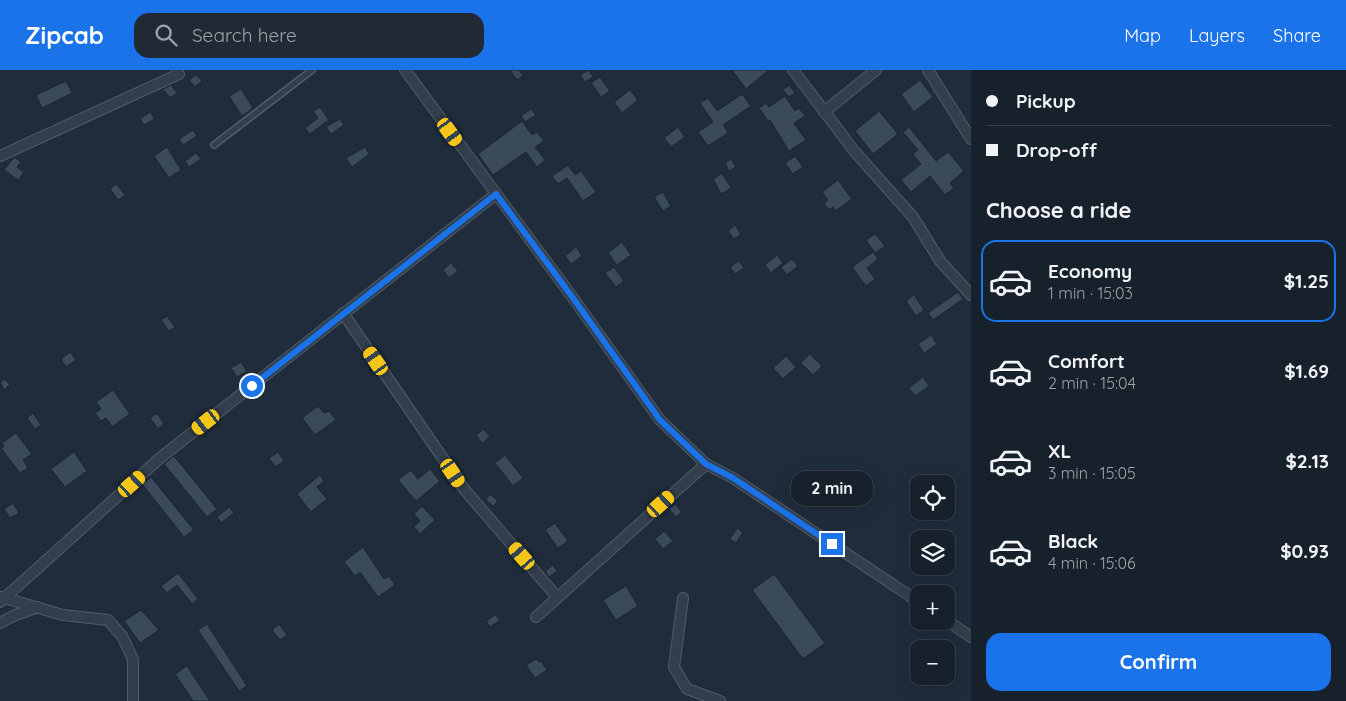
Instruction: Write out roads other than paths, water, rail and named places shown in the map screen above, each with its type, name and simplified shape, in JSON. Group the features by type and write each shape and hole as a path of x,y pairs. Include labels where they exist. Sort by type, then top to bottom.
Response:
{"street":[{"path":"0,156 179,74 177,70"},
{"path":"405,70 573,298 660,420 706,464 733,478 910,596"},
{"path":"793,70 855,152 913,217 940,261 971,295"},
{"path":"824,112 876,70"},
{"path":"928,70 971,139"},
{"path":"2,599 160,458 496,194"},
{"path":"343,314 464,489 558,597"},
{"path":"536,617 706,464"},
{"path":"684,598 674,667 687,688 720,701"},
{"path":"2,599 77,618 108,620 115,626 133,659 133,701"},
{"path":"0,623 38,607"},
{"path":"955,626 971,637"}],"lane":[{"path":"214,145 312,70"}]}
